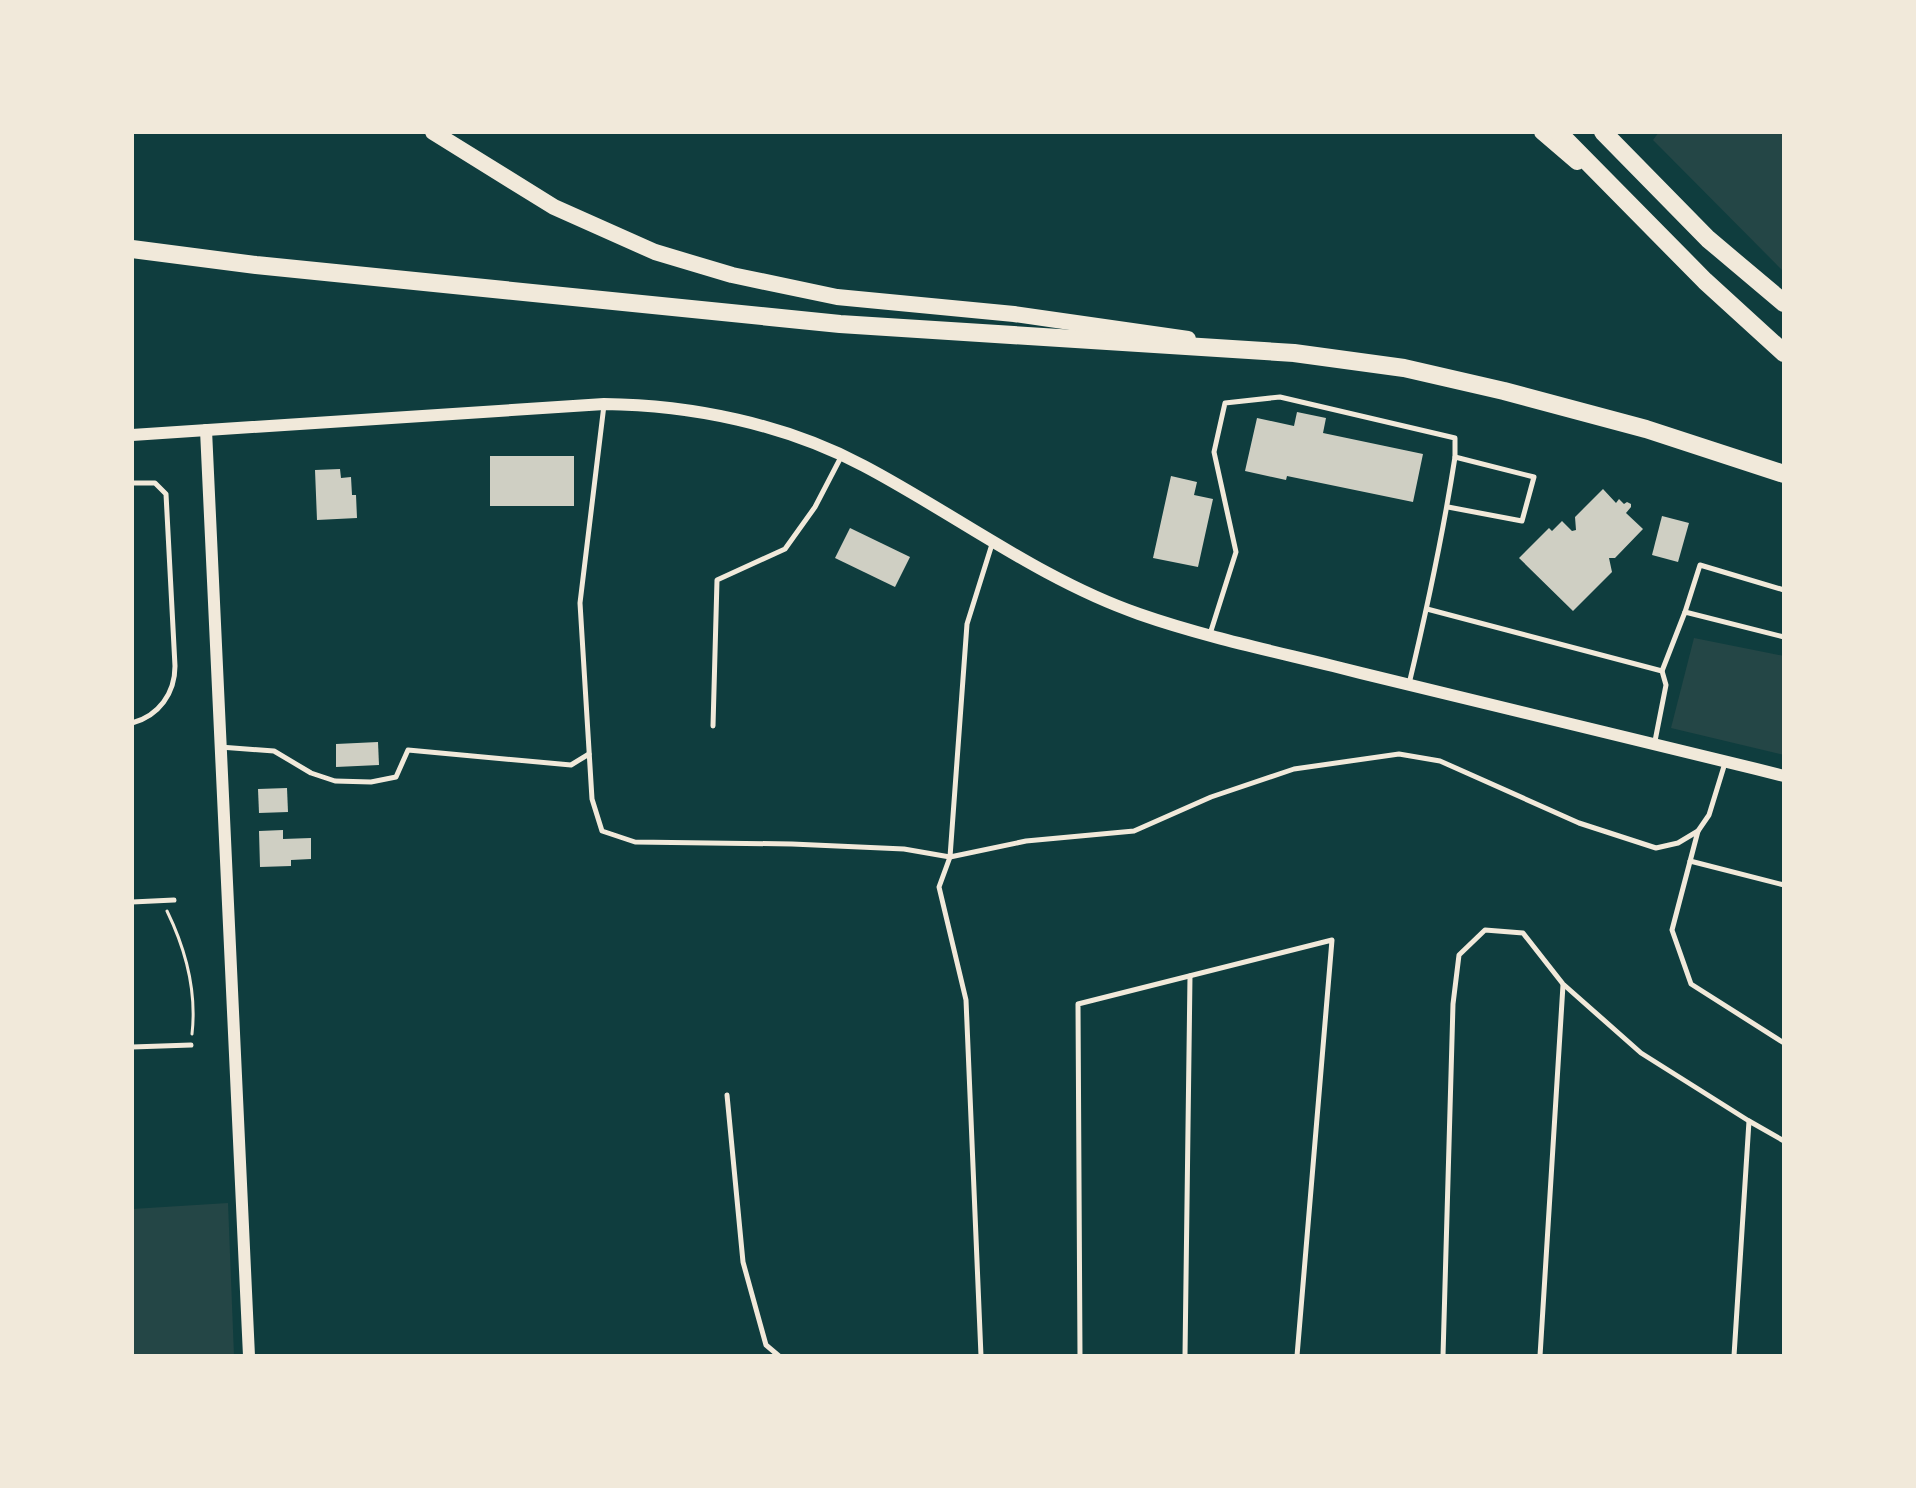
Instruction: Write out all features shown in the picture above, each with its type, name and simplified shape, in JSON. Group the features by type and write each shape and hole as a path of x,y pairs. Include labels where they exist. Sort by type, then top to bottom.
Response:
{"highway":[{"path":"1558,132 1705,281 1784,353"},
{"path":"1603,132 1708,239 1784,303"},
{"path":"132,249 256,265 840,324 1294,353 1404,368 1504,391 1646,429 1784,474"}],"main road":[{"path":"433,132 554,207 655,252 732,275 837,297 1014,314 1294,353"},
{"path":"1542,132 1627,204"}],"street":[{"path":"132,435 604,404 657,406 732,420 772,429 841,456 1093,595 1136,613 1409,686 1784,776"},
{"path":"206,430 249,1356"}],"lane":[{"path":"1209,635 1236,552 1214,452 1225,403 1280,397 1455,438 1448,507 1409,686"},
{"path":"604,404 580,603 592,799 602,831 635,842 848,846 904,849 950,857 1026,841 1134,831 1211,797 1294,769 1399,754 1440,761 1579,823 1656,848 1678,843 1698,831"},
{"path":"713,726 717,580 785,549 815,507 841,456"},
{"path":"1448,507 1522,521 1534,477 1455,457"},
{"path":"132,483 160,485 167,500 175,666 172,688 161,706 147,718 132,723"},
{"path":"981,1356 966,1000 939,887 950,857 967,624 993,540"},
{"path":"1654,744 1666,685 1662,671 1700,565 1784,590"},
{"path":"1427,609 1662,671"},
{"path":"1685,612 1784,637"},
{"path":"219,747 274,751 311,773 335,781 371,782 396,777 408,750 571,765 589,754"},
{"path":"1726,761 1709,815 1698,831 1672,930 1691,984 1784,1043"},
{"path":"1690,861 1784,885"},
{"path":"132,902 174,900"},
{"path":"1443,1356 1453,1004 1459,955 1485,930 1523,933 1563,984 1641,1053 1784,1141"},
{"path":"1080,1356 1078,1004 1332,940 1297,1356"},
{"path":"1185,1356 1190,976"},
{"path":"1540,1356 1563,984"},
{"path":"132,1047 191,1045"},
{"path":"727,1095 743,1262 766,1345 779,1356"},
{"path":"1734,1356 1749,1121"}],"path":[{"path":"161,900 179,935 188,962 193,998 191,1045"}],"shaded area":[{"path":"1659,132 1784,132 1784,272 1653,140"},
{"path":"1694,638 1784,656 1784,755 1671,728"},
{"path":"228,1203 234,1356 132,1356 132,1209"}],"building":[{"path":"1297,412 1326,418 1323,433 1423,454 1413,502 1287,476 1286,480 1245,471 1257,418 1294,426"},
{"path":"490,456 574,456 574,506 490,506"},
{"path":"340,469 341,478 351,477 357,518 317,520 315,470"},
{"path":"1171,476 1197,482 1194,495 1213,499 1198,567 1153,558"},
{"path":"1603,489 1616,503 1619,499 1624,504 1631,504 1626,513 1643,529 1615,558 1609,558 1612,572 1573,611 1519,558 1549,528 1552,531 1562,521 1572,531 1576,530 1575,517"},
{"path":"1662,516 1689,523 1678,562 1652,555"},
{"path":"850,528 910,557 895,587 835,558"},
{"path":"378,742 379,765 336,767 336,744"},
{"path":"287,788 288,812 259,813 258,789"},
{"path":"283,830 283,839 311,838 311,859 291,860 291,866 260,867 259,831"}]}
